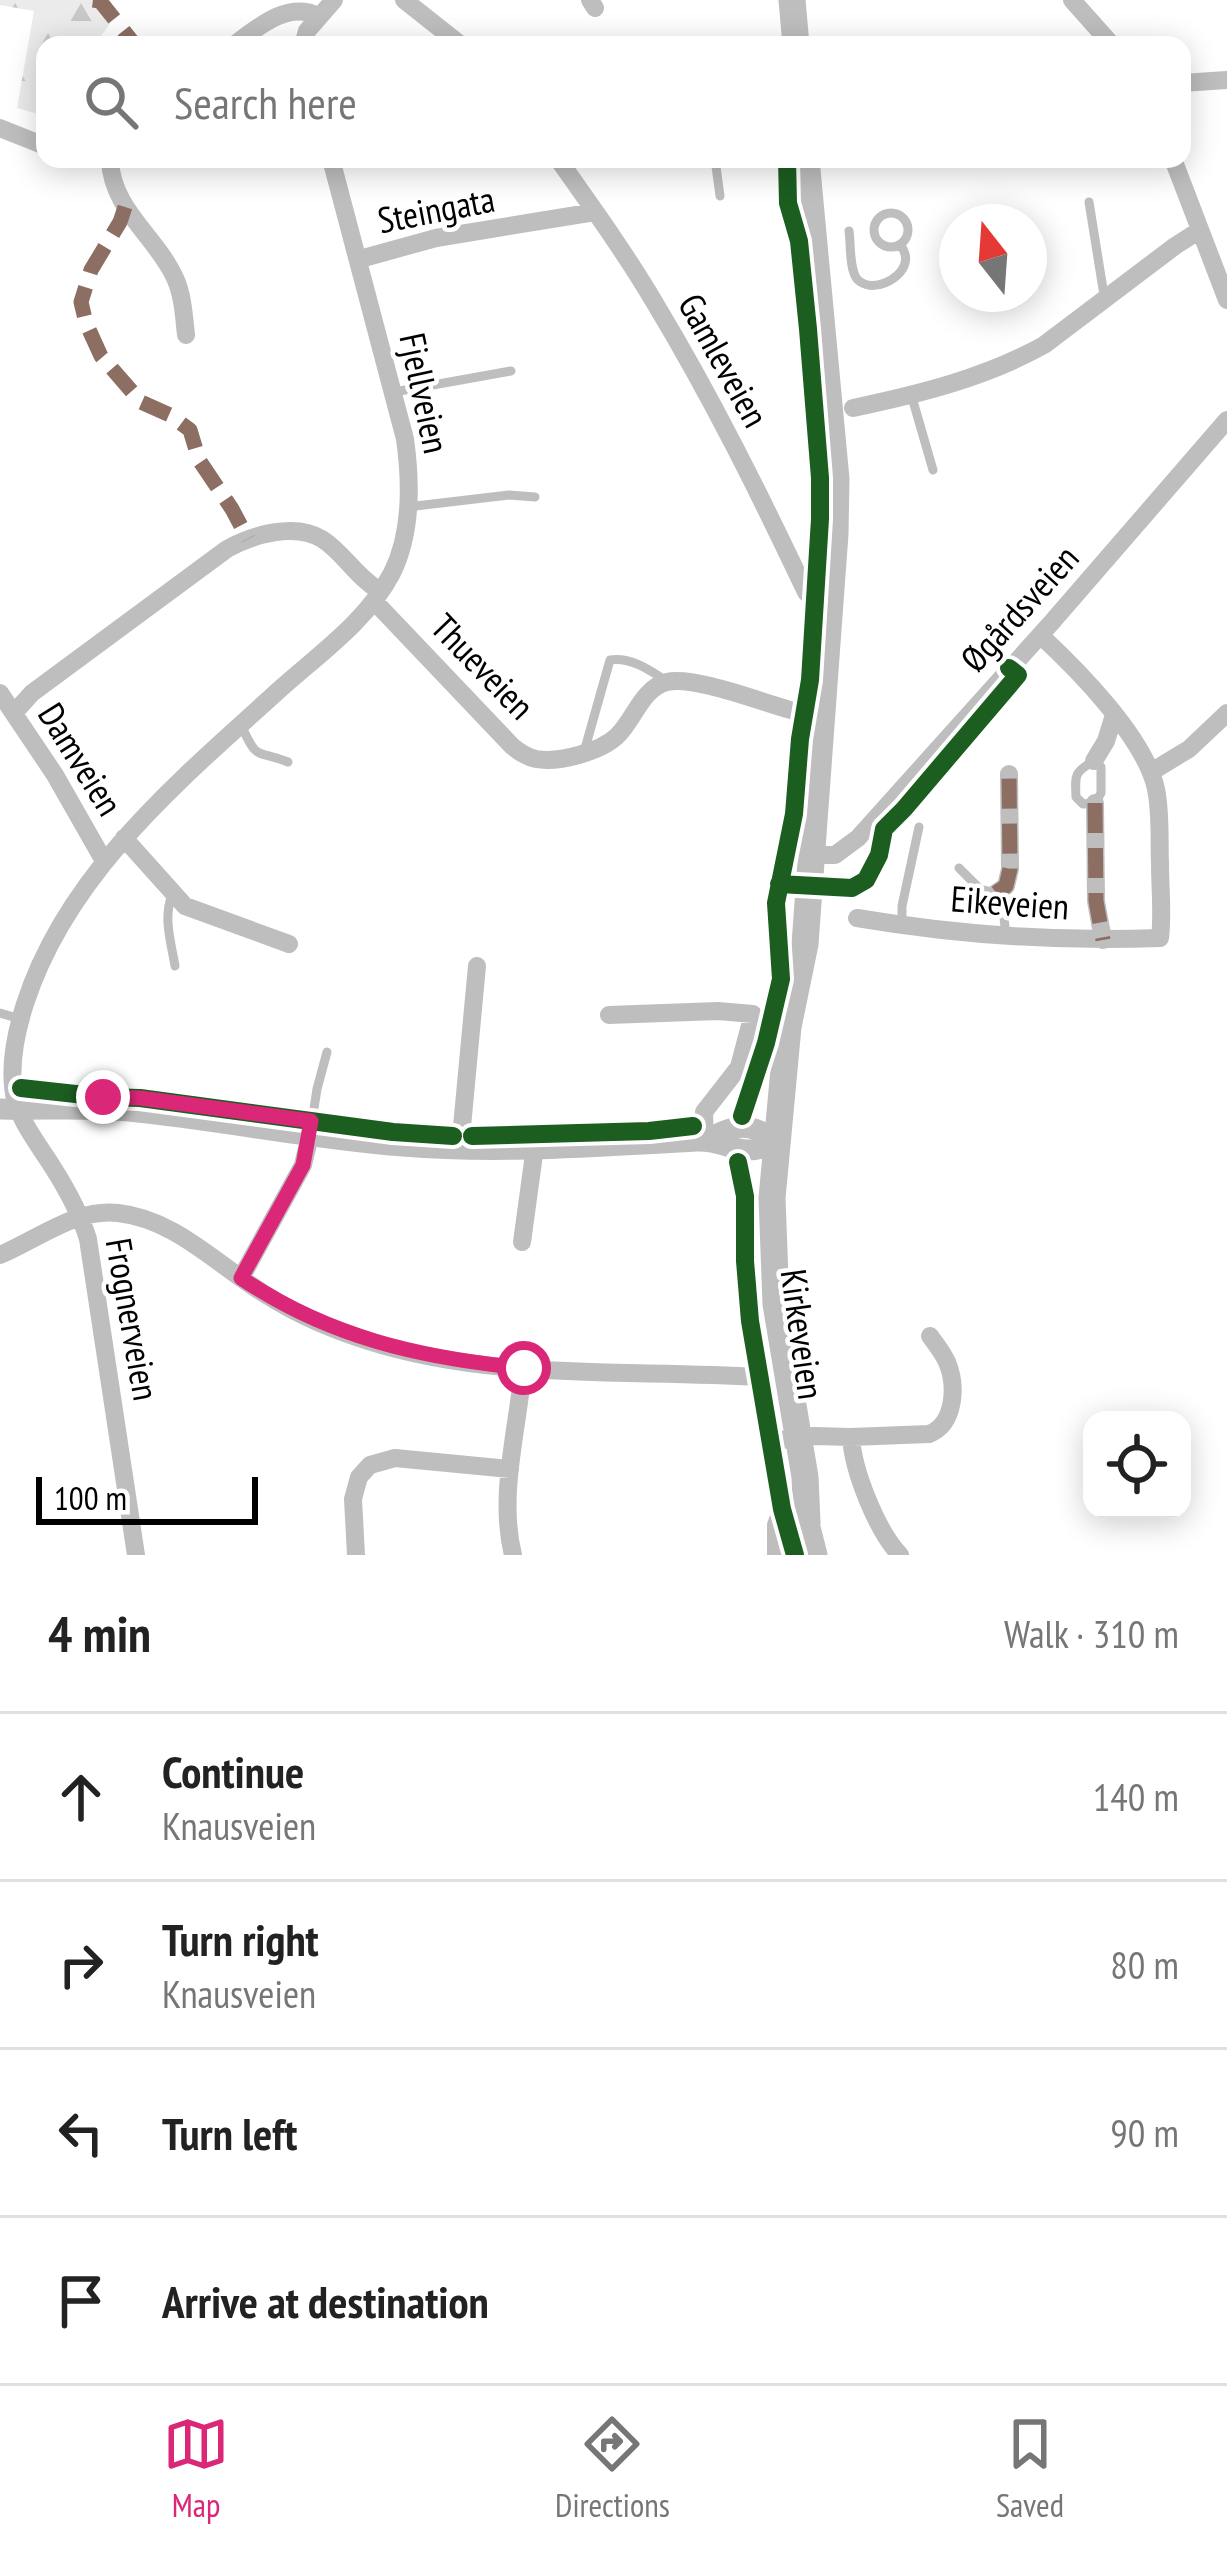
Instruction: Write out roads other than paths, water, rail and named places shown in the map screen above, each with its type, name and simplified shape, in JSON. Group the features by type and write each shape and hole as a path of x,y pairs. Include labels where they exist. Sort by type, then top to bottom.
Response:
{"main road":[{"path":"792,0 795,36"},
{"name":"Kirkeveien","path":"807,168 836,478 835,534 805,944 788,1027 768,1088 766,1141 790,1438 805,1477 795,1515 814,1555"}],"street":[{"path":"306,36 334,0"},
{"path":"404,0 450,36"},
{"path":"1072,0 1104,36"},
{"path":"246,36 289,12 318,16"},
{"path":"1191,82 1227,80"},
{"path":"0,128 36,142"},
{"path":"113,168 120,199 176,280 186,335"},
{"name":"Fjellveien","path":"10,1109 20,1019 43,957 78,896 124,838 378,596 398,560 407,507 406,451 335,168"},
{"name":"Gamleveien","path":"564,168 657,306 815,602"},
{"path":"1176,168 1227,300"},
{"name":"Steingata","path":"360,259 436,238 596,212"},
{"path":"853,408 990,371 1044,345 1200,230"},
{"name":"Øgårdsveien","path":"813,842 835,855 858,838 1227,420"},
{"name":"Thueveien","path":"14,713 32,694 239,542 302,532 319,537 378,596 520,752 542,759 584,752"},
{"name":"Eikeveien","path":"857,918 1006,937 1160,938 1159,827 1151,772 1114,716 1040,635"},
{"path":"584,752 615,738 644,699 668,682 701,685 805,714"},
{"name":"Damveien","path":"0,693 55,775 104,861"},
{"path":"1151,772 1189,749 1227,713"},
{"path":"1094,761 1114,716"},
{"path":"996,893 1006,886 1010,868 1009,774"},
{"path":"1095,803 1096,901 1103,940"},
{"path":"124,838 185,906 289,944"},
{"path":"460,1148 477,966"},
{"path":"609,1015 753,1014 739,1067 704,1112 705,1141"},
{"path":"10,1109 128,1111 405,1146 705,1141 742,1127 766,1141"},
{"name":"Frognerveien","path":"10,1109 79,1216 88,1238 136,1555"},
{"path":"241,1278 303,1165 310,1135"},
{"path":"522,1242 535,1147"},
{"path":"0,1255 79,1216 104,1211 152,1220 308,1318 366,1340 447,1359 524,1368 758,1377"},
{"name":"Kirkeveien","path":"790,1438 928,1435 940,1430 951,1410 951,1375 930,1336"},
{"path":"513,1555 506,1519 524,1368"},
{"name":"Kirkeveien","path":"851,1437 883,1532 901,1555"},
{"path":"356,1555 354,1490 370,1466 395,1458 510,1469"},
{"name":"Kirkeveien","path":"776,1555 776,1526 795,1515"}],"lane":[{"path":"716,168 720,196"},
{"path":"1089,202 1108,297"},
{"path":"850,231 854,273 867,284 888,281 904,267 907,258 901,245"},
{"path":"394,392 512,371"},
{"path":"911,394 933,470"},
{"path":"407,507 509,495 536,497"},
{"path":"584,752 610,660 645,667 668,682"},
{"path":"241,725 261,756 288,762"},
{"path":"1094,761 1100,767 1101,794 1095,803 1083,805 1076,797 1076,775 1094,761"},
{"path":"902,926 919,827"},
{"path":"959,868 980,890 996,893 1004,908 1006,937"},
{"path":"172,895 167,907 175,966"},
{"path":"0,1013 20,1019"},
{"path":"310,1135 327,1052"}]}
